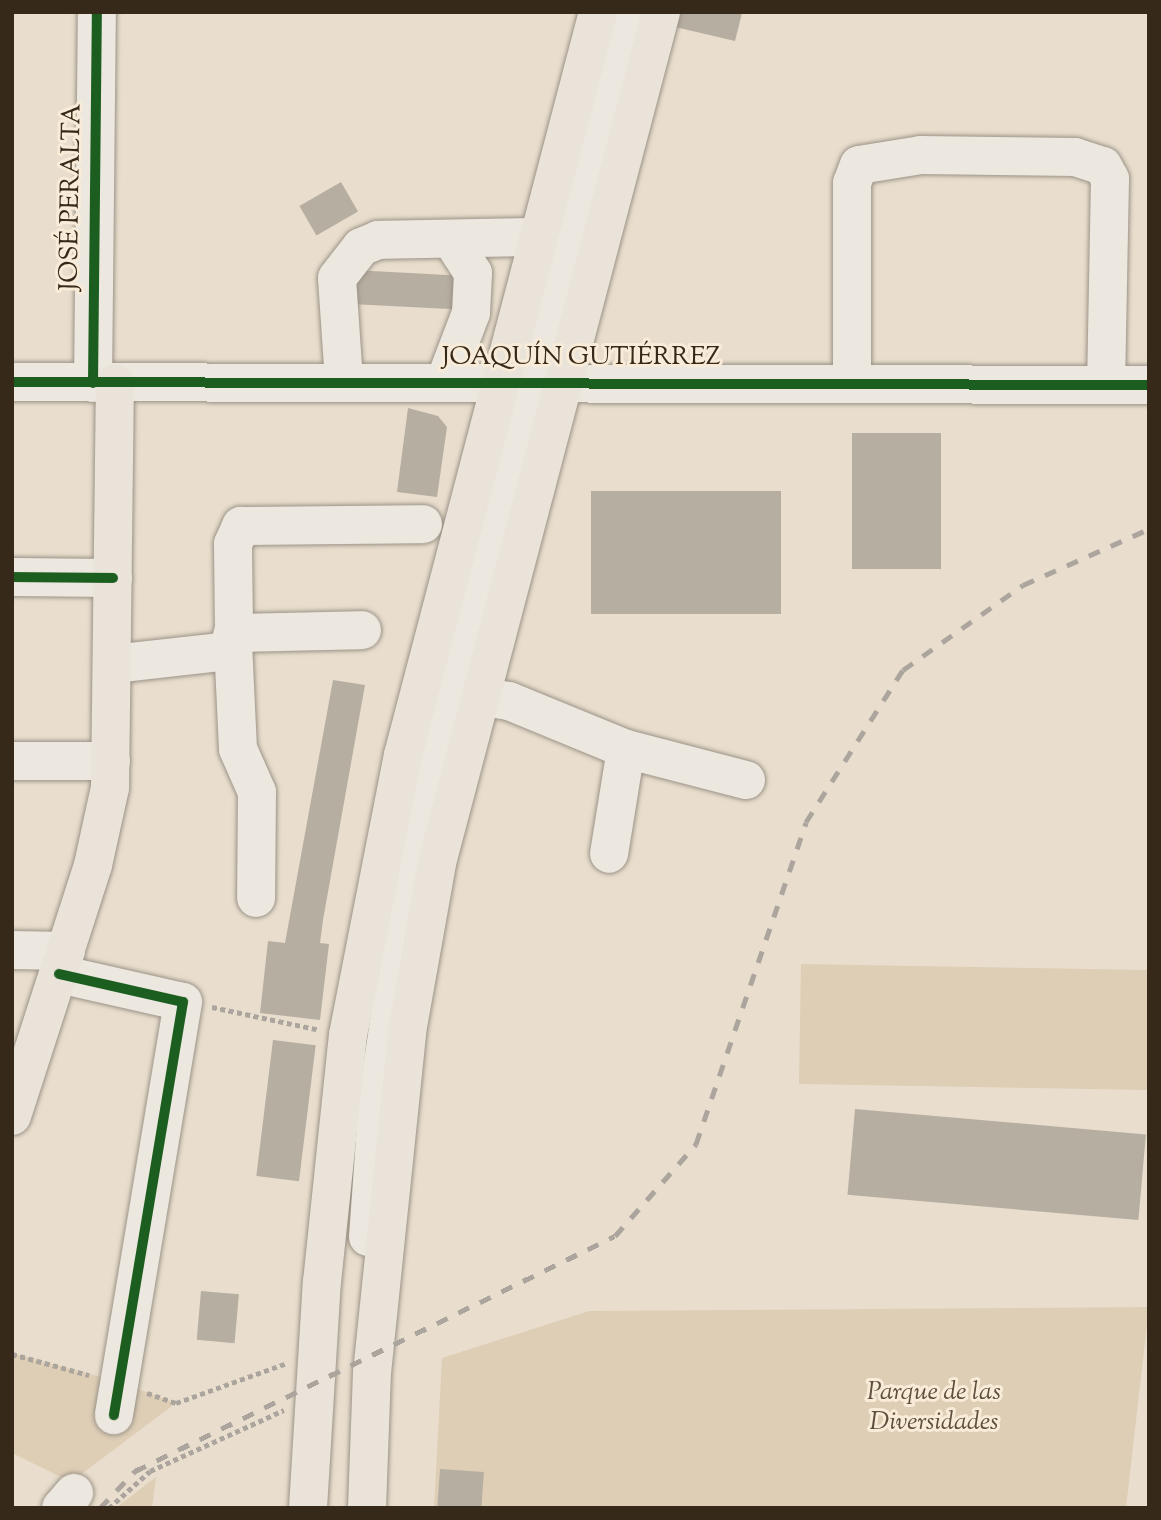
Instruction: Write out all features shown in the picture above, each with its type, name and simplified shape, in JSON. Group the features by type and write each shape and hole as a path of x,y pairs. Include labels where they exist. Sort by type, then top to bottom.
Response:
{"main road":[{"path":"367,1508 372,1373 407,1032 477,696 525,381 537,237 598,12"},
{"path":"308,1508 318,1352 348,1035 403,755 525,381 661,12"},
{"name":"JOSÉ PERALTA","path":"12,1116 62,963 106,814 111,761 113,578 104,383"}],"street":[{"name":"JOSÉ PERALTA","path":"97,12 104,383"},
{"path":"350,1508 379,1096 403,926 447,712 610,12"},
{"path":"321,1508 326,1328 342,1169 386,869 434,646 525,381 627,12"},
{"path":"852,381 852,183 859,165 921,155 1075,157 1103,166 1110,178 1106,385"},
{"path":"344,382 341,268 378,240 537,237"},
{"path":"445,381 471,313 473,273 451,239"},
{"name":"JOAQUÍN GUTIÉRREZ","path":"12,382 852,381 1149,385"},
{"path":"256,898 257,792 238,750 231,561 240,526 423,524"},
{"path":"12,577 113,578"},
{"path":"113,664 220,655 234,638 362,630"},
{"path":"477,696 509,701 626,749 746,780"},
{"path":"609,854 626,749"},
{"path":"12,761 111,761"},
{"path":"12,950 62,963 183,1002 114,1415"}],"path":[{"path":"183,1002 348,1035"},
{"path":"176,1404 318,1352"},
{"path":"12,1354 92,1376"},
{"path":"109,1508 150,1471 315,1397"}],"green space":[{"path":"801,964 1149,970 1147,1090 799,1084"},
{"name":"Parque de las Diversidades","path":"1149,1307 1126,1508 434,1508 442,1358 589,1311"},
{"path":"12,1353 119,1382 176,1403 71,1482 12,1453"},
{"path":"156,1477 152,1508 116,1508 139,1490"}],"building":[{"path":"674,12 742,13 735,41 671,26"},
{"path":"341,182 358,211 316,235 299,206"},
{"path":"353,270 461,276 459,310 351,304"},
{"path":"408,408 438,416 447,427 437,497 397,492"},
{"path":"852,433 941,433 941,569 852,569"},
{"path":"591,491 781,491 781,614 591,614"},
{"path":"333,680 365,685 323,920 320,943 329,944 320,1020 260,1013 268,941 285,943"},
{"path":"273,1040 316,1045 299,1181 256,1176"},
{"path":"855,1109 1146,1134 1138,1220 848,1195"},
{"path":"201,1291 239,1294 235,1343 197,1340"},
{"path":"440,1469 484,1472 481,1508 437,1508"}],"railway":[{"path":"100,1508 135,1471 615,1236 696,1144 806,822 903,670 1023,585 1149,529"}],"cycle path":[{"path":"93,383 97,12"},
{"path":"12,382 1149,385"},
{"path":"12,577 113,578"},
{"path":"59,974 183,1002 114,1415"}]}
